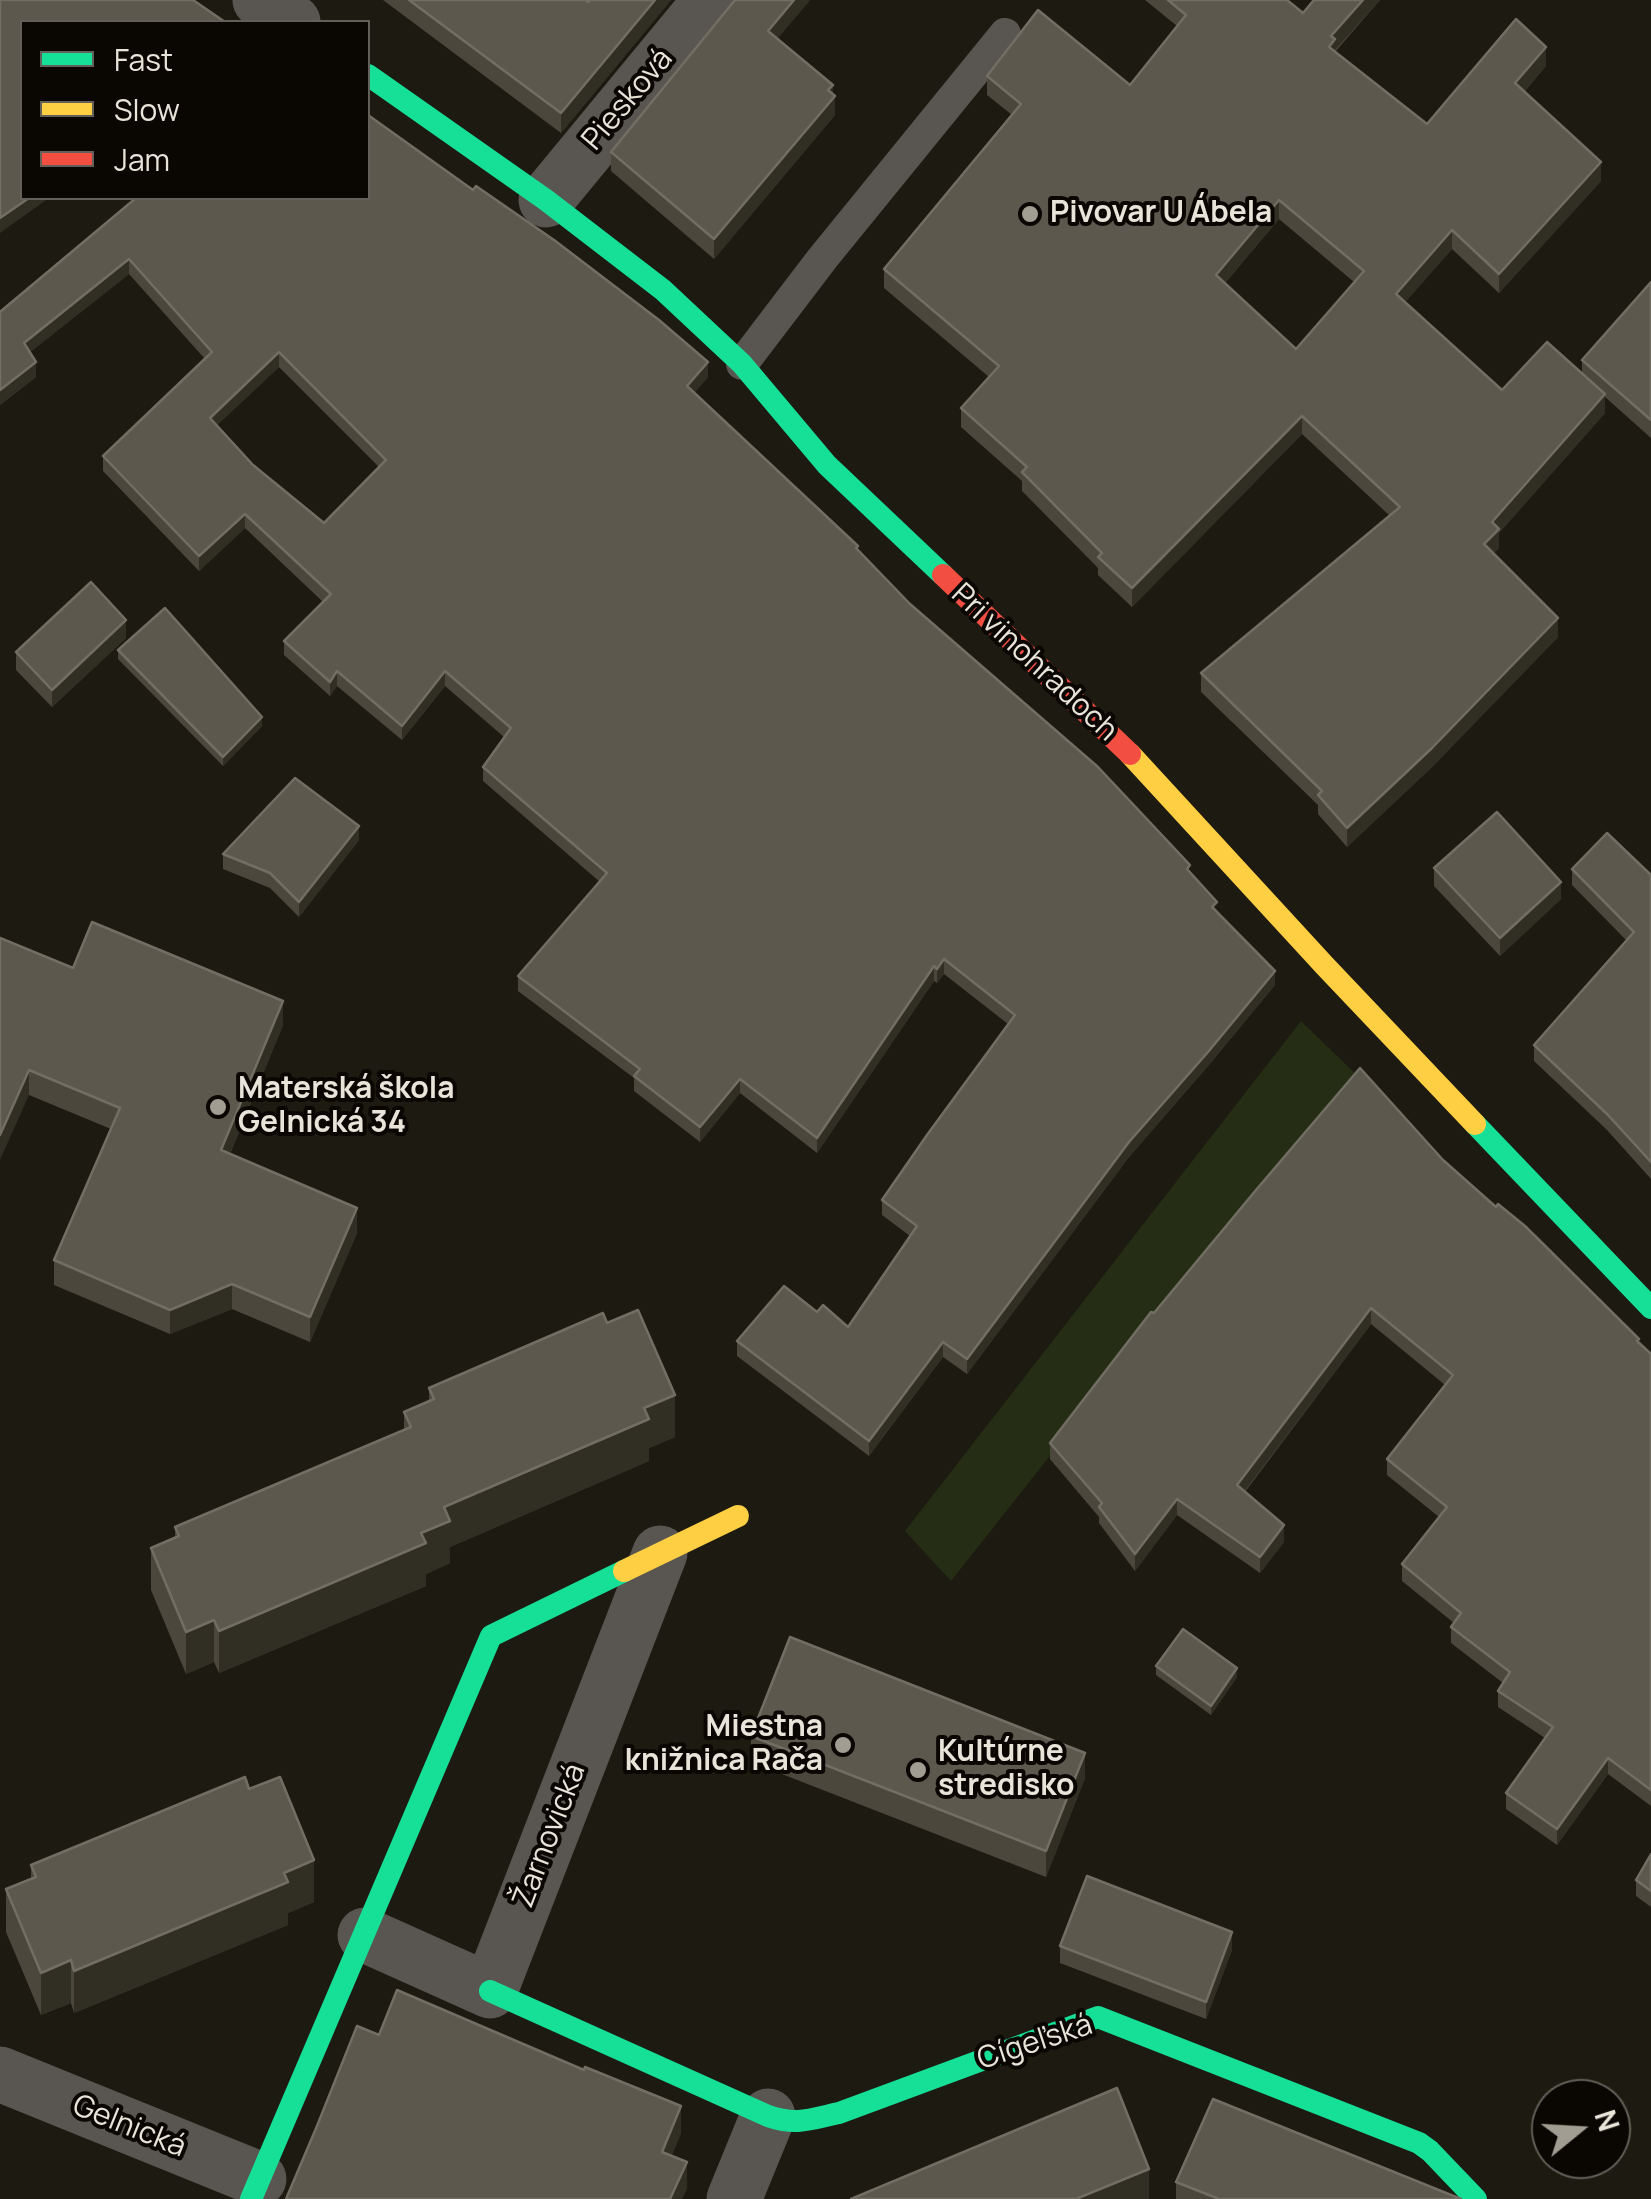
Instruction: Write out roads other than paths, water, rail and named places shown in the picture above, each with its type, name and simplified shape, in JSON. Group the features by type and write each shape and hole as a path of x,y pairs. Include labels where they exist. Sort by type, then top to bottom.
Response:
{"street":[{"path":"260,0 289,20"},
{"name":"Piesková","path":"546,200 710,0"},
{"name":"Pri vinohradoch","path":"370,76 546,200 663,290 742,364 827,466 1138,761 1338,981 1651,1308"},
{"path":"255,2189 491,1636 738,1516"},
{"name":"Žarnovická","path":"490,1990 660,1554"},
{"path":"364,1935 768,2116 734,2199"},
{"name":"Cígeľská","path":"768,2116 797,2122 838,2113 1098,2018 1419,2144 1476,2199"},
{"name":"Gelnická","path":"0,2074 255,2189"}],"lane":[{"path":"742,364 1005,34"}],"place":[{"name":"Pivovar U Ábela","path":"1030,214"},
{"name":"Materská škola Gelnická 34","path":"218,1107"},
{"name":"Miestna knižnica Rača","path":"843,1745"},
{"name":"Kultúrne stredisko","path":"918,1770"}]}
